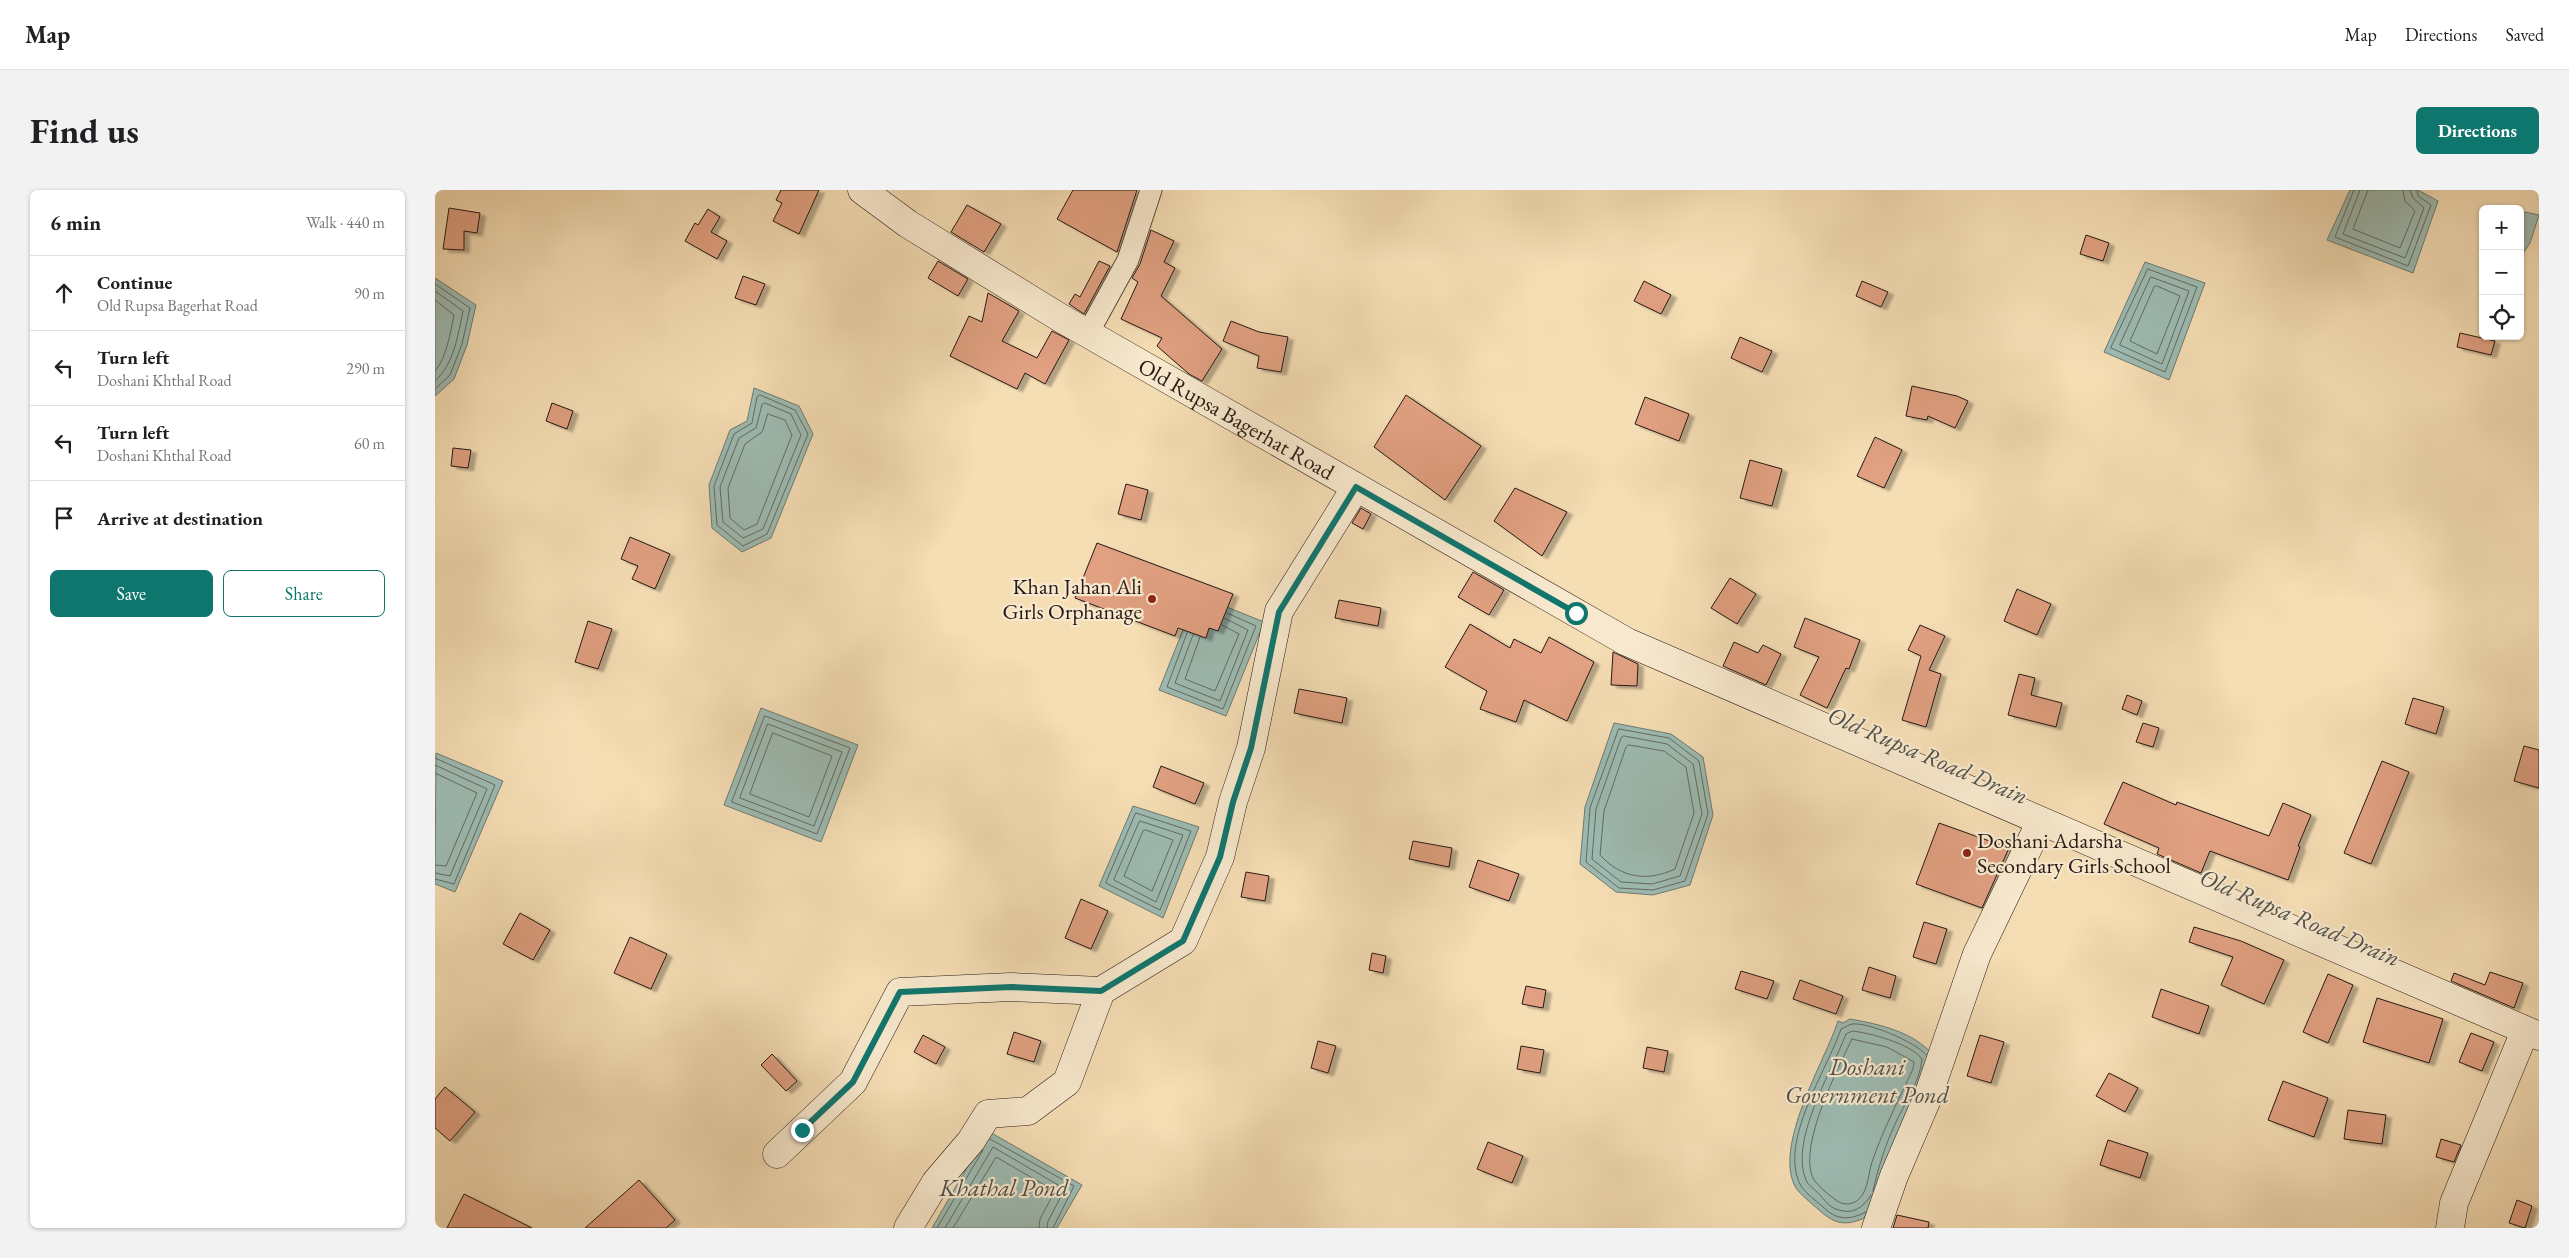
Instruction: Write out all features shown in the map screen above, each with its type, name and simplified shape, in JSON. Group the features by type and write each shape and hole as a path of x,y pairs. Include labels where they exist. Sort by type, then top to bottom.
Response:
{"street":[{"name":"Old Rupsa Bagerhat Road","path":"862,190 908,224 1087,334 1627,642 2532,1034"},
{"path":"1087,334 1128,260 1151,190"},
{"path":"777,1154 853,1082 900,992 1011,987 1101,991 1183,941 1220,857 1233,802 1251,748 1279,612 1356,487"},
{"path":"1876,1228 1894,1176 1927,1099 1977,954 2039,824"},
{"path":"908,1228 936,1182 971,1141 988,1114 1027,1111 1067,1082 1101,991"},
{"path":"2450,1228 2454,1203 2532,1034"}],"water":[{"path":"2350,190 2418,190 2438,201 2413,273 2327,240"},
{"path":"2524,212 2539,215 2530,243 2524,252"},
{"path":"2145,262 2205,283 2169,380 2104,352"},
{"path":"435,278 476,305 467,345 454,379 435,396"},
{"path":"754,388 799,406 813,434 771,538 742,552 712,528 709,485 730,430 747,421"},
{"path":"1197,595 1264,622 1226,716 1159,690"},
{"path":"761,708 858,745 821,842 724,805"},
{"path":"1614,723 1671,734 1703,757 1713,815 1690,885 1653,895 1616,892 1580,864 1585,807"},
{"path":"436,753 503,781 455,892 435,884"},
{"path":"1133,806 1199,827 1163,918 1099,886"},
{"name":"Doshani Government Pond","path":"1850,1019 1895,1030 1916,1040 1933,1055 1871,1215 1857,1221 1844,1223 1825,1215 1806,1199 1796,1188 1790,1171 1795,1128 1803,1104 1838,1021 1843,1023"},
{"name":"Khathal Pond","path":"988,1131 1082,1185 1057,1228 932,1228"}],"building":[{"path":"781,190 819,190 799,234 773,221 782,203 776,200"},
{"path":"1073,190 1137,190 1117,252 1057,219"},
{"path":"967,205 1001,224 984,252 951,232"},
{"path":"449,208 480,213 477,233 464,231 464,250 443,249"},
{"path":"708,209 720,217 711,232 727,241 717,259 685,241 695,223 698,225"},
{"path":"1151,230 1174,241 1164,262 1175,268 1161,296 1222,349 1202,381 1189,374 1157,346 1162,338 1121,319 1138,282 1132,278 1140,264"},
{"path":"2086,235 2109,243 2103,261 2080,254"},
{"path":"938,261 968,279 958,296 928,278"},
{"path":"1099,261 1110,266 1084,314 1069,304 1075,294 1080,297"},
{"path":"743,276 765,284 756,305 735,298"},
{"path":"1644,281 1671,295 1661,314 1634,301"},
{"path":"1862,281 1888,292 1881,307 1856,296"},
{"path":"988,293 1019,311 1002,341 1037,358 1052,331 1069,340 1045,384 1025,373 1017,389 950,356 969,316 982,322"},
{"path":"1231,321 1259,332 1288,337 1281,372 1257,368 1259,356 1223,341"},
{"path":"2460,333 2479,337 2479,340 2495,341 2491,355 2457,347"},
{"path":"1740,337 1772,351 1762,372 1731,358"},
{"path":"1912,386 1957,396 1968,401 1955,428 1928,416 1927,420 1906,416"},
{"path":"1406,395 1481,446 1445,500 1374,447"},
{"path":"1645,397 1689,414 1679,441 1635,424"},
{"path":"552,403 573,411 567,429 546,421"},
{"path":"1875,437 1902,450 1884,488 1857,476"},
{"path":"453,448 471,450 468,468 451,466"},
{"path":"1750,460 1782,469 1772,506 1740,498"},
{"path":"1126,484 1148,490 1141,520 1118,514"},
{"path":"1515,488 1567,512 1542,556 1494,521"},
{"path":"1361,508 1371,514 1363,529 1352,523"},
{"path":"630,537 670,554 655,589 632,579 638,566 621,559"},
{"name":"Khan Jahan Ali Girls Orphanage","path":"1097,543 1233,594 1218,631 1209,628 1206,638 1178,628 1175,636 1075,598"},
{"path":"1473,572 1504,590 1489,615 1458,597"},
{"path":"1730,578 1756,594 1737,624 1711,608"},
{"path":"2017,589 2051,604 2037,635 2004,621"},
{"path":"1339,600 1381,608 1378,626 1335,618"},
{"path":"1805,618 1860,640 1849,669 1846,668 1827,708 1800,695 1819,657 1794,647"},
{"path":"588,621 612,629 598,669 575,662"},
{"path":"1470,624 1510,648 1514,639 1541,653 1549,637 1594,662 1567,721 1524,700 1516,722 1480,709 1487,691 1445,667"},
{"path":"1920,625 1945,636 1929,670 1941,674 1926,727 1902,720 1921,656 1908,650"},
{"path":"1734,642 1758,653 1763,645 1781,654 1766,685 1723,666"},
{"path":"1613,652 1638,664 1637,686 1611,685"},
{"path":"2019,674 2035,678 2031,695 2062,703 2056,727 2008,715"},
{"path":"1299,689 1347,698 1342,723 1294,713"},
{"path":"2127,695 2142,701 2137,715 2122,709"},
{"path":"2413,698 2444,707 2436,734 2405,724"},
{"path":"2143,723 2159,728 2153,747 2136,742"},
{"path":"2524,746 2539,750 2539,788 2514,781"},
{"path":"2382,761 2409,772 2371,864 2344,853"},
{"path":"1161,766 1204,783 1195,804 1153,787"},
{"path":"2123,782 2176,805 2177,802 2269,836 2283,803 2311,815 2298,846 2300,847 2288,880 2210,851 2201,873 2157,854 2159,848 2104,824"},
{"path":"1939,823 2009,848 1982,908 1916,884"},
{"path":"1413,841 1452,848 1449,867 1409,859"},
{"path":"1478,860 1519,874 1509,901 1469,887"},
{"path":"1246,872 1269,876 1265,901 1241,897"},
{"path":"1081,899 1108,911 1091,949 1065,938"},
{"path":"520,913 550,930 533,960 503,944"},
{"path":"1924,922 1947,929 1936,964 1913,957"},
{"path":"2194,927 2241,941 2284,960 2264,1004 2221,985 2233,957 2189,942"},
{"path":"630,937 667,954 651,989 614,973"},
{"path":"1372,953 1386,956 1383,973 1369,970"},
{"path":"1869,967 1896,976 1890,998 1862,990"},
{"path":"1741,971 1774,981 1767,999 1735,989"},
{"path":"2490,972 2523,983 2514,1008 2451,981 2454,973 2485,985"},
{"path":"2328,974 2353,985 2328,1043 2303,1032"},
{"path":"1800,980 1843,996 1836,1014 1793,999"},
{"path":"1526,986 1546,990 1543,1008 1522,1004"},
{"path":"2161,989 2209,1006 2199,1034 2152,1017"},
{"path":"2377,998 2443,1019 2429,1063 2363,1042"},
{"path":"1014,1032 1041,1041 1034,1062 1007,1054"},
{"path":"2471,1033 2494,1042 2482,1071 2459,1062"},
{"path":"923,1035 945,1047 936,1064 914,1052"},
{"path":"1980,1035 2004,1042 1991,1083 1967,1076"},
{"path":"1318,1041 1336,1046 1328,1073 1311,1068"},
{"path":"1521,1046 1544,1050 1540,1073 1517,1069"},
{"path":"1647,1047 1668,1051 1664,1072 1643,1068"},
{"path":"772,1054 797,1081 786,1091 761,1065"},
{"path":"2109,1073 2138,1088 2125,1112 2096,1096"},
{"path":"2283,1081 2328,1098 2314,1137 2268,1120"},
{"path":"445,1087 475,1112 450,1141 435,1128 435,1099"},
{"path":"2348,1110 2386,1115 2382,1144 2344,1139"},
{"path":"2441,1139 2461,1145 2454,1162 2436,1157"},
{"path":"2108,1140 2148,1153 2140,1178 2100,1165"},
{"path":"1488,1142 1523,1156 1512,1183 1477,1169"},
{"path":"639,1180 675,1220 666,1228 585,1228"},
{"path":"464,1194 532,1228 447,1228"},
{"path":"2517,1200 2532,1206 2525,1228 2509,1223"},
{"path":"1897,1215 1929,1222 1928,1228 1893,1228"}],"place":[{"name":"Khan Jahan Ali Girls Orphanage","path":"1152,599"},
{"name":"Doshani Adarsha Secondary Girls School","path":"1967,853"}],"route":[{"path":"802,1130 853,1082 900,992 1011,987 1101,991 1183,941 1220,857 1233,802 1251,748 1279,612 1356,487 1576,613"}],"water label":[{"name":"Old Rupsa Road Drain","path":"1928,755"},
{"name":"Old Rupsa Road Drain","path":"2300,917"}]}
